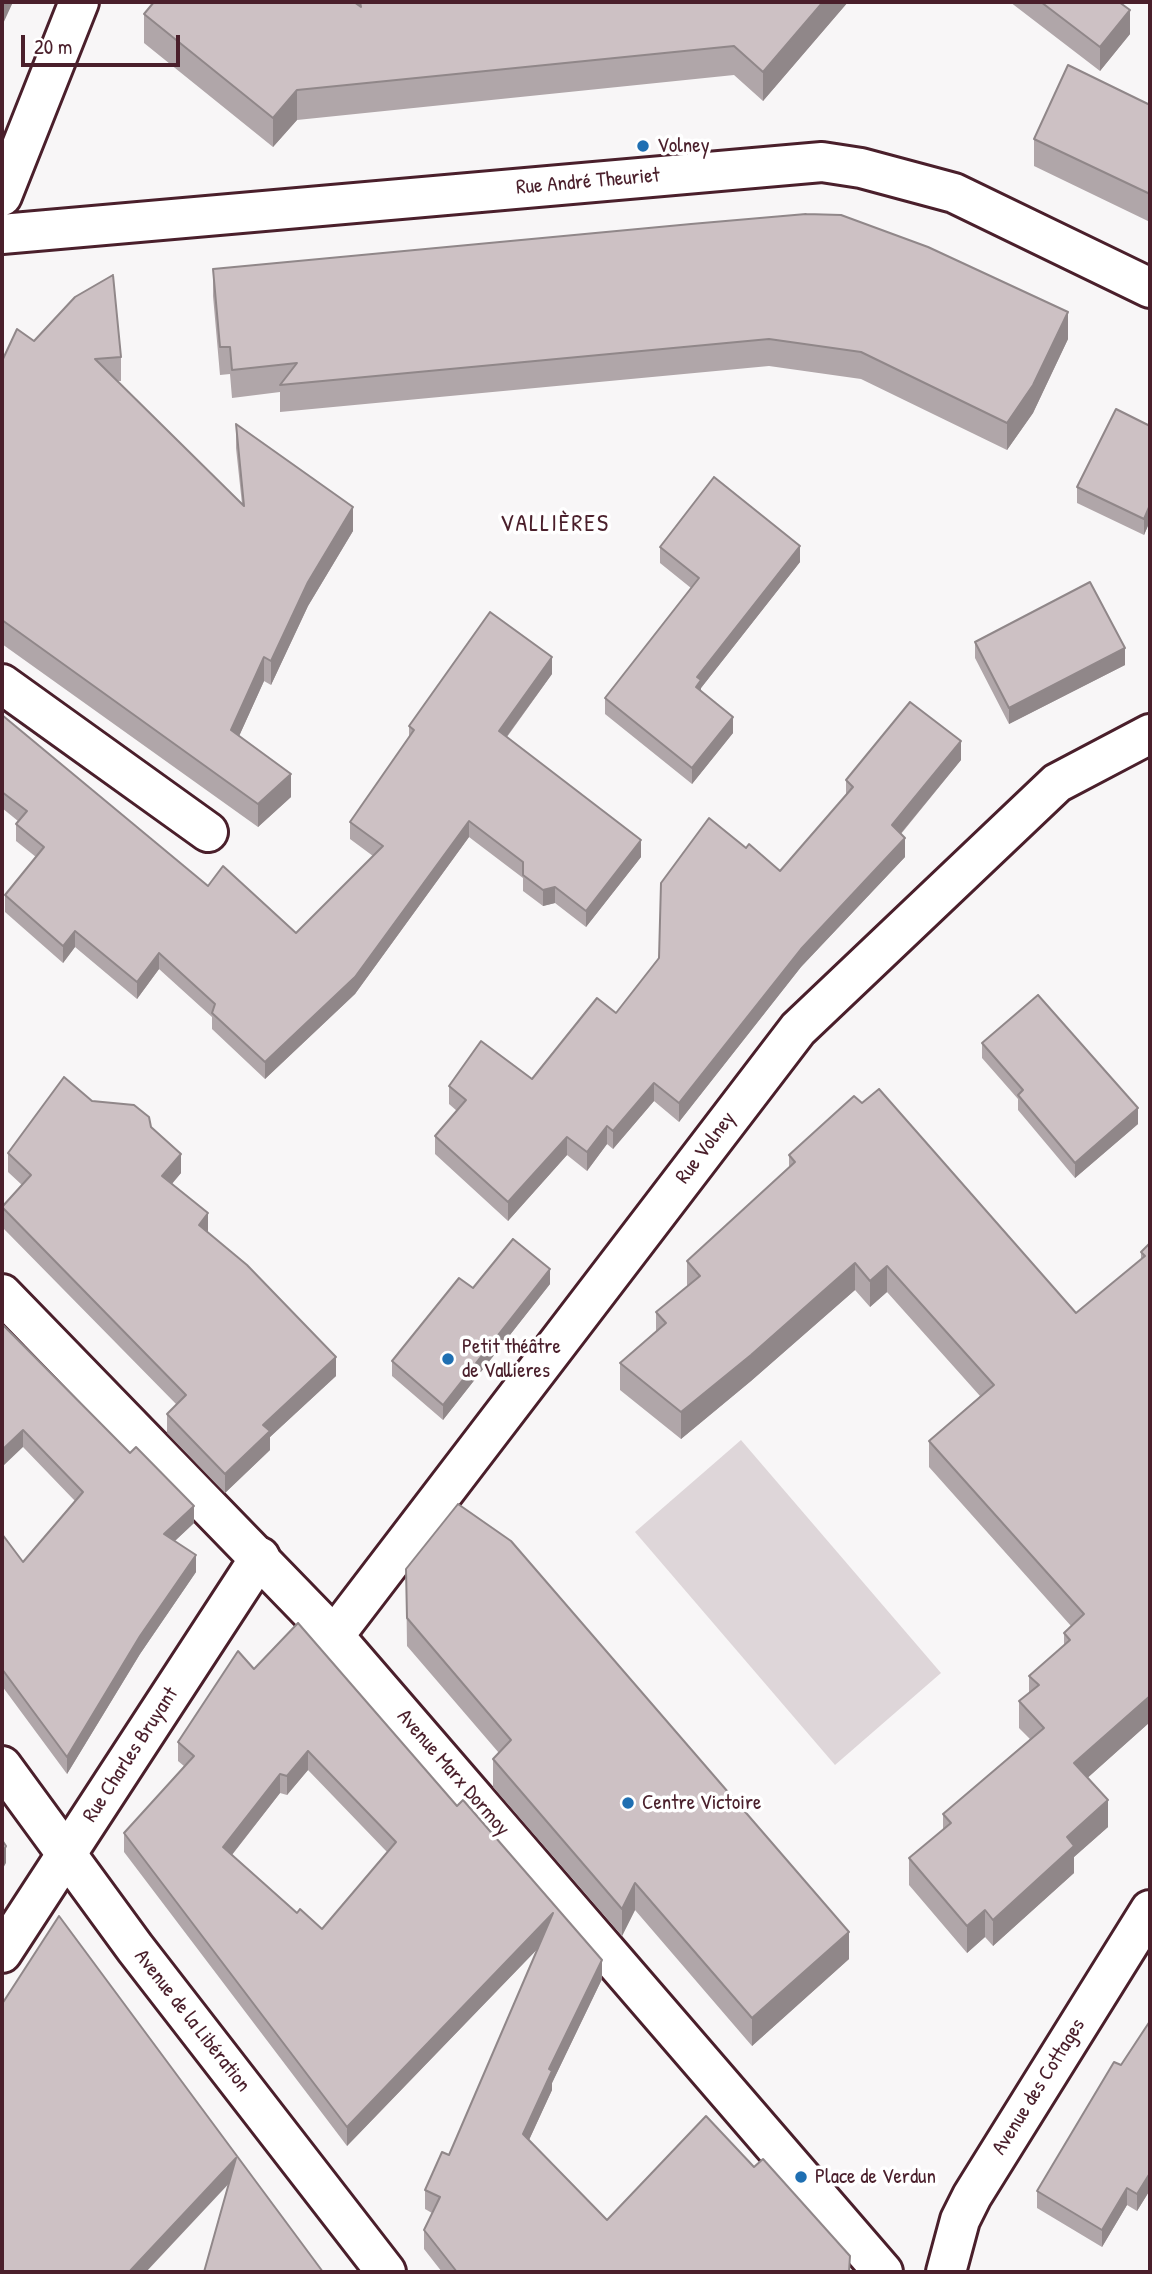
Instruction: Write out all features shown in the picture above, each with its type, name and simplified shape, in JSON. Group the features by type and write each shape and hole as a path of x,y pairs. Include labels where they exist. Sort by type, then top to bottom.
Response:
{"street":[{"path":"2,196 79,2"},
{"name":"Rue André Theuriet","path":"2,234 822,162 861,168 954,193 1150,288"},
{"path":"2,684 208,832"},
{"name":"Rue Volney","path":"334,1636 798,1029 1057,783 1150,734"},
{"name":"Avenue Marx Dormoy","path":"2,1294 334,1636 883,2272"},
{"name":"Rue Charles Bruyant","path":"2,1953 260,1557"},
{"name":"Avenue de la Libération","path":"2,1766 65,1854 386,2272"},
{"name":"Avenue des Cottages","path":"946,2272 960,2220 972,2196 1150,1910"}],"shaded area":[{"path":"741,1440 941,1673 835,1765 635,1532"}],"building":[{"path":"154,2 354,2 361,7 360,2 823,2 763,72 734,46 297,90 273,118 144,14"},
{"path":"1041,2 1119,2 1130,10 1100,47"},
{"path":"1068,65 1150,105 1150,194 1034,139"},
{"path":"806,214 841,215 928,247 1068,312 1033,385 1007,423 861,352 769,339 280,385 297,363 232,370 230,347 220,347 213,269"},
{"path":"113,275 121,357 95,359 244,506 236,424 353,507 308,582 271,661 264,657 231,730 291,774 258,804 2,620 2,361 17,329 34,341 75,297"},
{"path":"1116,409 1150,426 1150,505 1144,519 1077,487"},
{"path":"714,477 800,546 697,677 701,680 696,687 733,717 692,768 605,698 699,578 660,547"},
{"path":"1090,582 1125,648 1009,708 975,642"},
{"path":"490,612 552,657 499,731 641,840 586,911 555,887 543,890 523,875 523,862 469,821 355,977 265,1062 212,1013 215,1004 159,953 137,982 75,931 63,946 5,895 44,847 16,824 27,811 2,792 2,715 208,886 223,866 296,933 383,846 350,822 414,730 409,726"},
{"path":"910,702 961,741 892,825 905,838 801,949 679,1103 654,1083 613,1131 607,1126 587,1152 567,1137 508,1202 435,1136 466,1100 449,1086 481,1041 532,1079 597,998 616,1013 659,958 661,883 709,818 746,848 749,844 780,871 853,787 846,780"},
{"path":"1038,995 1138,1108 1075,1163 1018,1095 1023,1090 982,1043"},
{"path":"64,1077 92,1101 134,1105 149,1117 151,1127 181,1154 162,1176 208,1213 199,1225 247,1265 336,1357 263,1425 270,1431 225,1474 167,1414 186,1395 2,1207 31,1175 8,1153"},
{"path":"879,1089 1076,1313 1145,1256 1141,1252 1150,1243 1150,1696 1074,1763 1108,1800 1067,1837 1074,1846 993,1920 985,1910 967,1926 909,1858 951,1823 943,1814 1044,1728 1019,1701 1039,1685 1029,1676 1070,1640 1064,1633 1084,1614 929,1441 994,1385 887,1266 870,1281 855,1263 751,1355 681,1412 620,1363 666,1323 656,1312 700,1276 687,1261 795,1162 789,1155 854,1096 862,1103"},
{"path":"513,1239 550,1269 443,1405 392,1361 459,1278 473,1288"},
{"path":"2,1324 130,1453 136,1447 194,1506 164,1534 196,1555 140,1636 67,1757 2,1669 2,1534 23,1562 83,1492 23,1430 2,1450"},
{"name":"Centre Victoire","path":"458,1504 511,1541 849,1932 752,2018 635,1883 622,1909 493,1759 511,1740 407,1618 406,1569"},
{"path":"298,1623 457,1806 463,1800 602,1960 549,2069 552,2071 523,2134 607,2220 706,2116 754,2167 763,2159 850,2256 849,2272 457,2272 424,2230 440,2197 425,2190 442,2152 449,2155 553,1913 347,2127 124,1833 194,1756 178,1742 238,1651 254,1669","holes":["308,1751 396,1842 322,1929 300,1909 297,1913 223,1847 280,1774 287,1776"]},
{"path":"59,1916 323,2272 204,2272 236,2158 129,2272 2,2272 2,2004"},
{"path":"1150,2021 1150,2173 1137,2194 1127,2188 1102,2230 1037,2191 1114,2062 1121,2065"}],"place":[{"name":"Volney","path":"643,146"},
{"name":"Petit théâtre de Vallieres","path":"448,1359"},
{"name":"Centre Victoire","path":"628,1803"},
{"name":"Place de Verdun","path":"801,2177"}],"district":[{"name":"VALLIÈRES","path":"555,525"}]}
